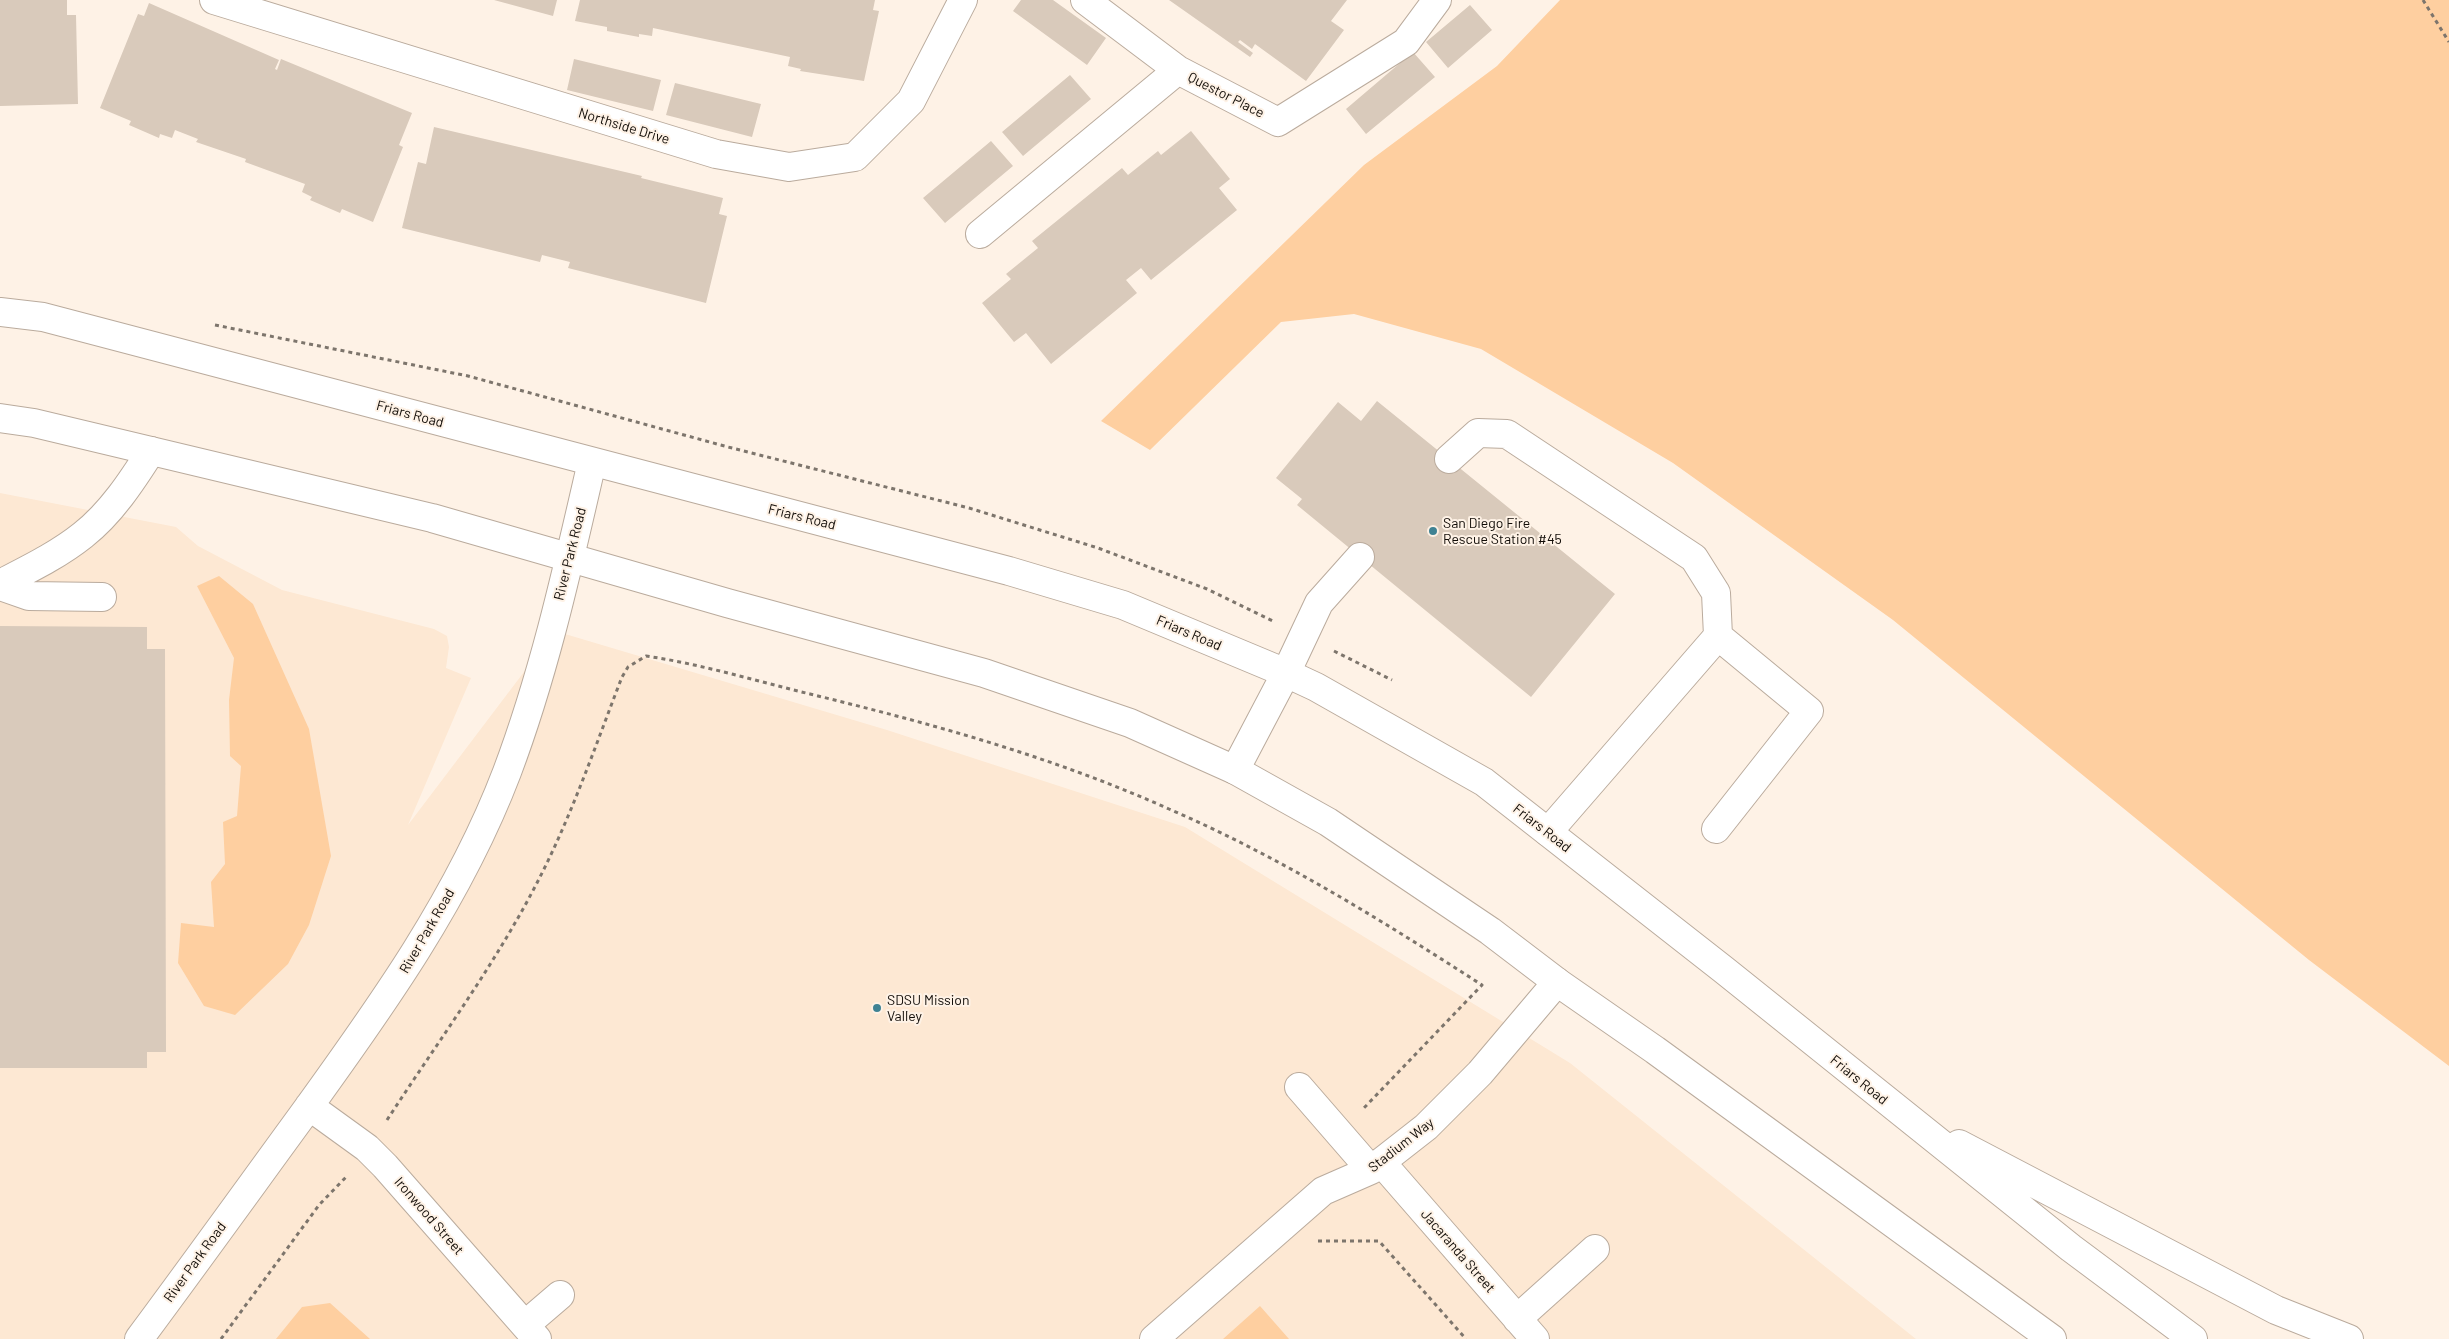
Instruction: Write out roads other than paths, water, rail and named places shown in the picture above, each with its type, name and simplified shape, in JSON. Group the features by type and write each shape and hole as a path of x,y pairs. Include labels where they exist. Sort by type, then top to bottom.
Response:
{"main road":[{"name":"Northside Drive","path":"214,0 716,154 789,168 855,157 911,101 963,0"},
{"name":"Questor Place","path":"1085,0 1178,70 1278,122 1406,42 1437,0"},
{"path":"980,234 1178,70"},
{"name":"Friars Road","path":"0,312 43,317 1009,570 1123,606 1316,687 1484,782 1724,970 1900,1113 2071,1248 2193,1339"},
{"path":"0,418 34,423 432,518 984,673 1130,722 1234,770 1328,822 1490,931 1556,982 1655,1050 2052,1339"},
{"path":"1450,459 1478,433 1507,434 1694,558 1716,593 1718,636 1548,832"},
{"path":"0,585 45,561 84,534 127,489 151,451"},
{"name":"River Park Road","path":"139,1339 309,1106 409,963 443,907 475,844 506,773 540,675 592,462"},
{"path":"1234,770 1286,673 1319,603 1360,557"},
{"path":"0,585 29,596 102,597"},
{"path":"1716,828 1809,711 1718,636"},
{"name":"Stadium Way","path":"1154,1339 1323,1191 1376,1166 1426,1127 1449,1106 1504,1046 1556,982"},
{"name":"Jacaranda Street","path":"1299,1087 1338,1132 1376,1166 1535,1339"},
{"name":"Ironwood Street","path":"309,1106 367,1148 385,1166 531,1332"},
{"path":"1900,1113 2276,1310 2349,1339"},
{"path":"1517,1319 1594,1249"},
{"path":"531,1332 560,1294"}],"place":[{"name":"San Diego Fire Rescue Station #45","path":"1433,531"},
{"name":"SDSU Mission Valley","path":"877,1008"}]}
